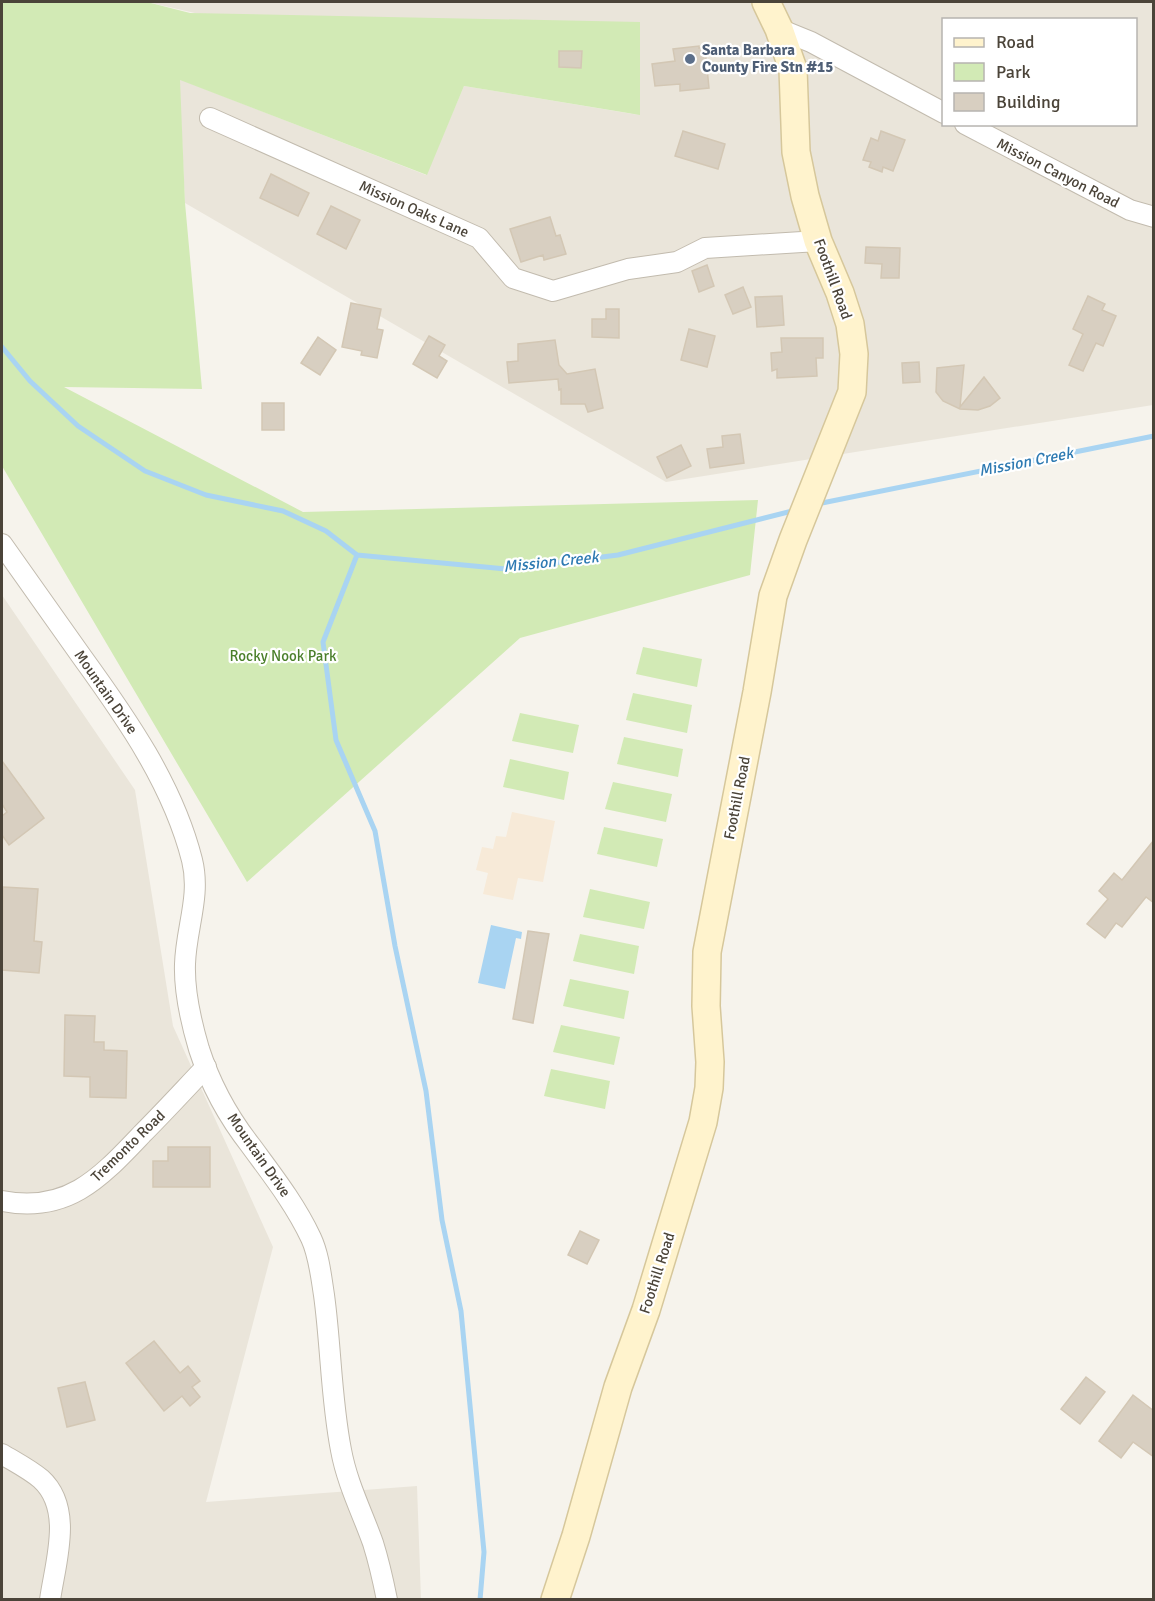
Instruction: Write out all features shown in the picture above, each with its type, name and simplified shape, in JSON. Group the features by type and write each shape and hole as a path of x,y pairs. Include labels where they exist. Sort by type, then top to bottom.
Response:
{"main road":[{"name":"Foothill Road","path":"555,1599 576,1536 618,1388 650,1299 703,1122 709,1088 710,1062 706,1006 707,952 714,904 729,839 773,596 852,392 854,354 849,324 840,293 818,241 805,196 796,152 793,69 779,29 766,2"}],"street":[{"path":"779,29 811,42 942,112"},
{"name":"Mission Oaks Lane","path":"210,118 479,238 513,278 553,291 628,269 677,262 705,248 818,241"},
{"name":"Mission Canyon Road","path":"969,126 1130,210 1154,217"},
{"name":"Mountain Drive","path":"2,544 112,696 133,730 157,773 192,860 195,902 185,963 192,1021 206,1067 228,1112 287,1196 313,1242 327,1314 335,1414 342,1454 352,1492 373,1543 387,1599"},
{"name":"Tremonto Road","path":"2,1201 34,1203 54,1200 76,1192 93,1182 206,1067"},
{"path":"2,1454 42,1480 55,1501 60,1534 50,1599"}],"shaded area":[{"path":"147,2 1153,2 1153,405 666,482 185,203 179,79 426,175 464,86 639,115"},
{"path":"2,595 135,790 173,1026 273,1247 206,1502 417,1486 421,1599 2,1599"},
{"path":"512,812 555,821 543,882 518,878 513,900 483,894 488,873 476,870 482,847 493,849 496,836 506,837"}],"green space":[{"name":"Rocky Nook Park","path":"2,2 147,2 190,13 640,22 640,115 464,86 427,175 180,80 185,203 202,389 64,387 303,512 758,500 750,575 520,638 247,882 2,466"},
{"path":"643,647 702,659 697,687 636,674"},
{"path":"633,693 692,705 687,733 626,720"},
{"path":"520,713 579,725 573,753 512,741"},
{"path":"624,737 683,749 678,777 617,764"},
{"path":"510,759 569,772 564,800 503,787"},
{"path":"613,782 672,794 666,822 605,809"},
{"path":"604,827 663,839 657,867 597,854"},
{"path":"590,889 650,902 644,929 583,917"},
{"path":"580,934 639,946 634,974 573,961"},
{"path":"570,979 629,991 624,1019 563,1006"},
{"path":"561,1025 620,1037 614,1065 553,1052"},
{"path":"551,1069 610,1081 605,1109 544,1096"}],"water":[{"path":"491,925 522,932 521,939 516,938 505,989 478,983"}],"building":[{"name":"Santa Barbara County Fire Stn #15","path":"699,46 699,48 705,47 709,88 680,91 680,84 655,86 652,64 675,61 673,49"},
{"path":"559,51 582,51 581,68 559,67"},
{"path":"683,131 725,144 718,169 675,156"},
{"path":"881,131 905,140 893,171 883,167 882,172 869,167 871,162 863,160 871,138 878,141"},
{"path":"271,174 309,193 298,216 260,198"},
{"path":"331,206 360,220 346,249 317,234"},
{"path":"550,217 556,236 560,235 566,254 544,260 543,255 521,262 510,229"},
{"path":"866,247 900,248 899,278 881,278 882,264 865,263"},
{"path":"707,265 714,286 699,292 692,271"},
{"path":"743,287 751,307 733,314 725,295"},
{"path":"782,296 784,325 757,327 755,297"},
{"path":"1088,296 1105,304 1102,310 1116,316 1103,346 1096,343 1083,371 1069,365 1083,334 1073,329"},
{"path":"351,303 381,309 377,329 383,330 377,358 361,355 362,351 342,347"},
{"path":"606,309 619,309 619,338 592,337 592,319 606,319"},
{"path":"689,329 715,336 707,367 681,360"},
{"path":"429,336 445,345 439,356 447,361 437,378 413,364"},
{"path":"318,337 336,350 320,375 301,363"},
{"path":"781,338 823,338 823,358 816,358 817,376 777,378 777,369 772,371 771,353 782,352"},
{"path":"555,340 559,365 567,374 595,369 603,408 588,412 585,404 561,404 558,379 509,383 507,362 518,361 518,344"},
{"path":"919,362 920,382 903,383 902,363"},
{"path":"964,365 960,407 984,377 1000,398 990,406 978,410 960,409 943,401 936,392 937,368"},
{"path":"262,403 284,403 284,430 262,430"},
{"path":"740,434 744,463 710,468 707,449 723,447 722,436"},
{"path":"681,445 691,466 667,478 657,457"},
{"path":"2,761 44,818 9,845 2,835 2,816 7,812 2,804"},
{"path":"1154,840 1154,903 1146,897 1122,927 1116,923 1105,938 1087,924 1108,899 1099,891 1114,873 1122,880"},
{"path":"3,887 38,889 34,941 42,942 39,973 2,970"},
{"path":"528,931 549,934 533,1023 513,1019"},
{"path":"65,1015 95,1016 94,1042 104,1042 104,1050 127,1051 126,1098 90,1097 90,1077 64,1076"},
{"path":"168,1147 210,1147 210,1187 153,1187 153,1161 168,1161"},
{"path":"580,1231 599,1240 587,1264 568,1255"},
{"path":"154,1341 180,1373 188,1366 200,1381 192,1387 200,1397 190,1406 182,1396 164,1411 126,1363"},
{"path":"1086,1377 1105,1392 1080,1424 1061,1409"},
{"path":"85,1382 95,1420 67,1427 58,1388"},
{"path":"1133,1395 1154,1411 1154,1457 1133,1442 1121,1458 1099,1441"}],"waterway":[{"name":"Mission Creek","path":"2,347 30,381 78,426 145,471 206,495 283,511 326,531 357,555 506,569 618,555 796,510"},
{"name":"Mission Creek","path":"817,504 1154,436"},
{"path":"357,555 323,642 336,740 375,831 395,946 426,1091 442,1220 461,1311 484,1552 480,1600"}],"place":[{"name":"Santa Barbara County Fire Stn #15","path":"690,59"}]}
